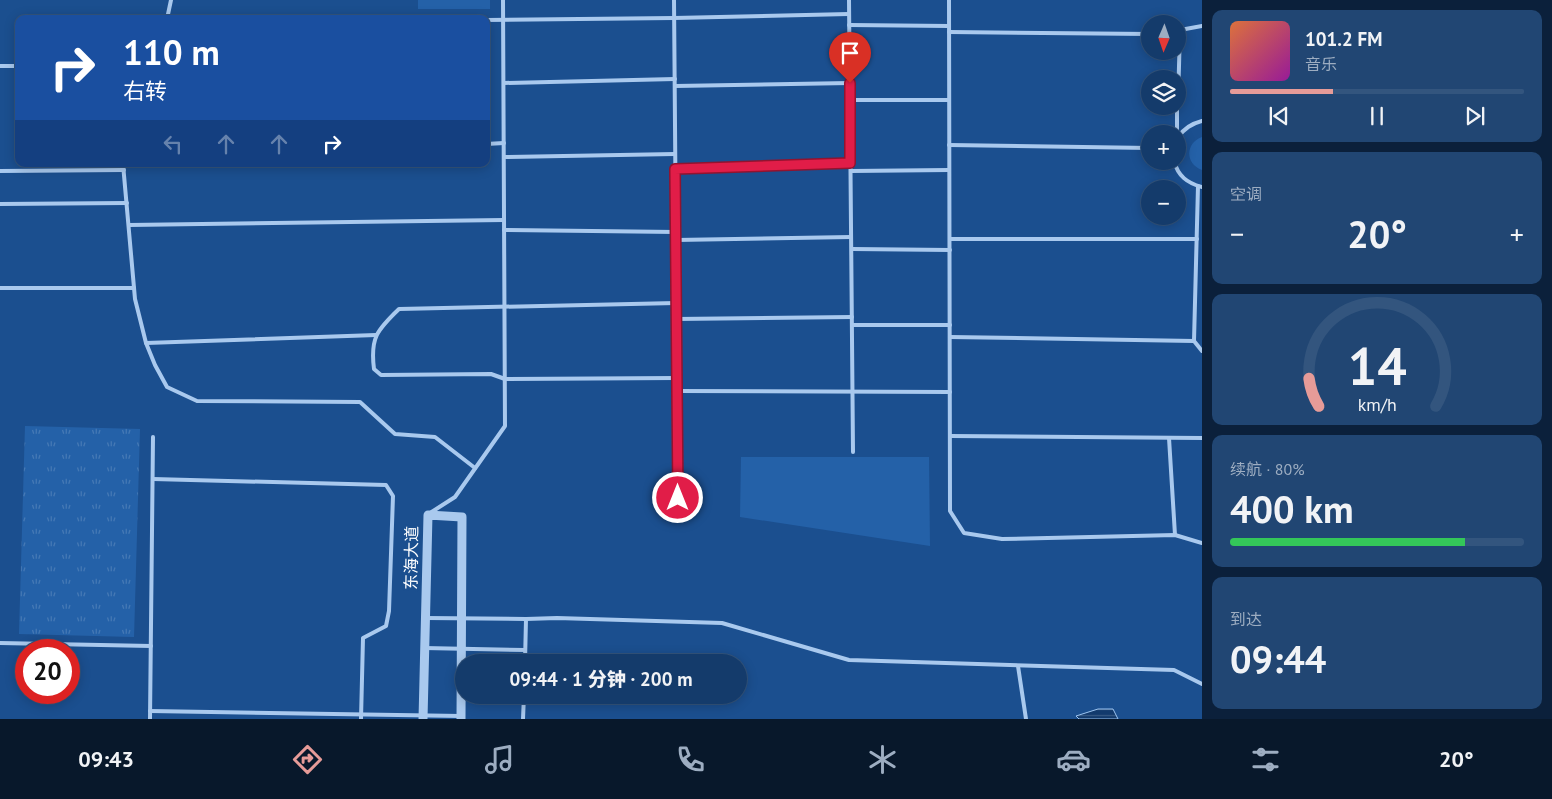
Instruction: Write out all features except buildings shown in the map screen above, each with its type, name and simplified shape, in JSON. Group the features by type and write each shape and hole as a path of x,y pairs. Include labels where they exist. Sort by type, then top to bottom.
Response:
{"street":[{"name":"东海大道","path":"423,717 428,514 462,517 461,717"}],"lane":[{"path":"168,15 171,0"},
{"path":"428,514 455,497 505,426 503,0"},
{"path":"674,0 678,498"},
{"path":"849,0 854,452"},
{"path":"949,0 950,511 964,533 1002,538 1175,535 1202,543"},
{"path":"490,20 849,14"},
{"path":"849,25 949,26"},
{"path":"1186,29 1202,26"},
{"path":"949,32 1141,34"},
{"path":"0,66 15,66"},
{"path":"504,83 675,79"},
{"path":"675,86 850,83"},
{"path":"850,100 949,100"},
{"path":"1186,128 1193,123 1202,121"},
{"path":"490,144 504,143"},
{"path":"949,145 1141,148"},
{"path":"504,158 675,154"},
{"path":"675,169 850,163"},
{"path":"0,171 124,170 135,299 146,343 167,387 197,402 360,402 395,434 435,437 475,468"},
{"path":"851,171 949,170"},
{"path":"1176,170 1192,185 1200,186 1194,341 1202,351"},
{"path":"0,204 127,203"},
{"path":"128,225 504,220"},
{"path":"504,230 676,232"},
{"path":"676,240 852,237"},
{"path":"950,239 1197,239"},
{"path":"852,249 950,250"},
{"path":"1196,252 1202,252"},
{"path":"0,288 134,288"},
{"path":"676,303 399,309 383,324 376,335 372,354 374,369 381,375 491,374 505,379 677,378"},
{"path":"676,319 852,317"},
{"path":"852,325 950,325"},
{"path":"146,343 376,335"},
{"path":"950,337 1194,341"},
{"path":"677,391 950,392"},
{"path":"950,436 1202,438"},
{"path":"150,719 154,437"},
{"path":"1169,438 1175,535"},
{"path":"153,479 386,485 392,496 389,611 386,626 363,638 361,717"},
{"path":"425,618 557,618 722,623 849,660 1174,670 1202,684"},
{"path":"525,654 526,619"},
{"path":"0,643 151,646"},
{"path":"424,648 525,650"},
{"path":"1018,666 1026,719"},
{"path":"523,719 524,704"},
{"path":"150,711 361,717 461,717"}],"green space":[{"path":"418,0 490,0 490,9 418,9"},
{"path":"1202,137 1202,170 1192,163 1189,154 1192,144"},
{"path":"25,426 140,429 134,637 19,634"},
{"path":"741,457 929,457 930,546 740,517"}],"shaded area":[{"path":"1098,709 1113,709 1118,719 1079,719 1076,716"}],"route":[{"path":"678,498 675,169 850,163 850,83"}]}
